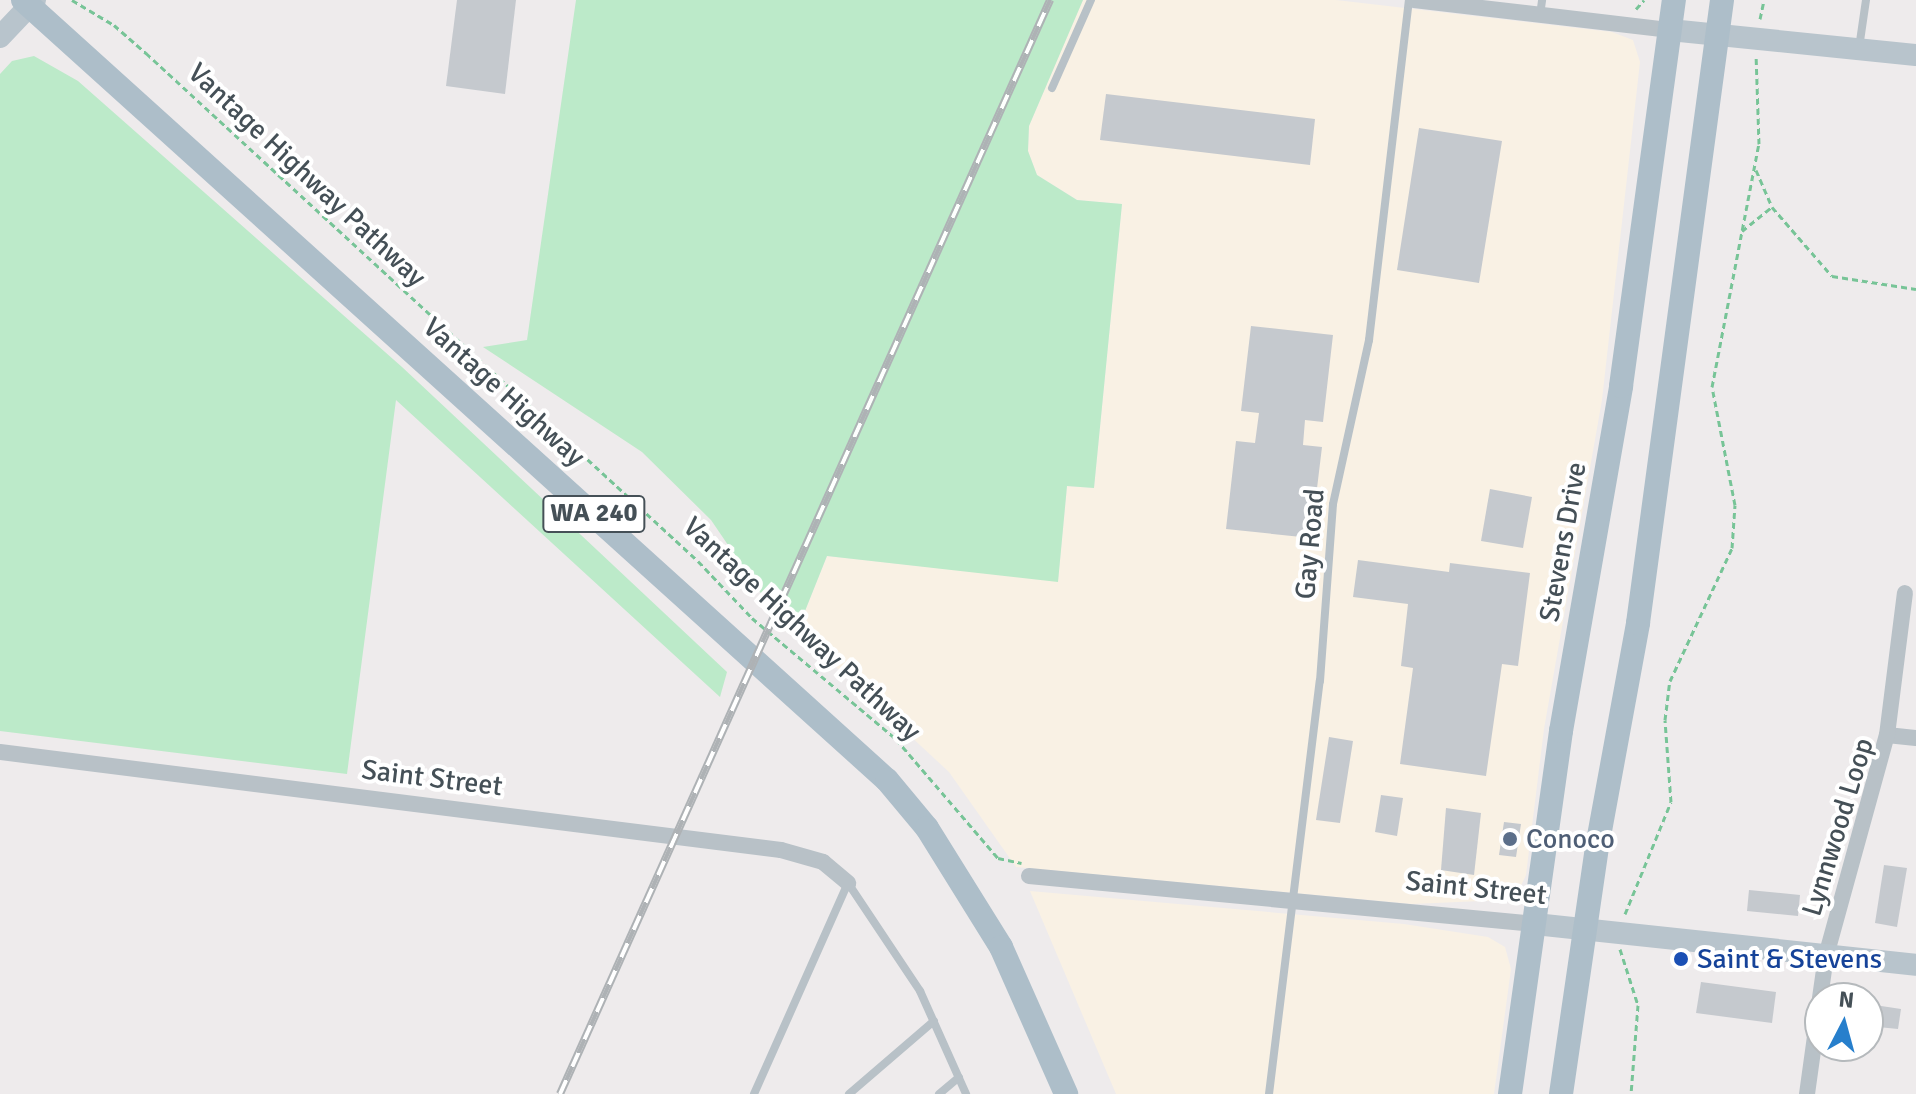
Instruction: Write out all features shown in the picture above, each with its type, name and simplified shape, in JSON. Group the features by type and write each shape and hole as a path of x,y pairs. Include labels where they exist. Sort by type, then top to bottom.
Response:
{"main road":[{"name":"Stevens Drive","path":"1510,1094 1561,731 1623,373 1674,0"},
{"path":"1561,1094 1585,930 1638,623 1722,0"},
{"name":"Vantage Highway","path":"29,2 887,780 927,828 993,934 1066,1094"}],"street":[{"path":"1412,0 1541,7 1670,30 1916,55"},
{"path":"0,37 29,2"},
{"path":"1887,735 1905,593"},
{"name":"Lynnwood Loop","path":"1822,982 1826,956 1887,735 1916,738"},
{"name":"Saint Street","path":"0,752 781,850 823,862 848,883"},
{"name":"Saint Street","path":"1029,876 1535,924 1916,965"},
{"name":"Lynnwood Loop","path":"1807,1094 1811,1062"}],"lane":[{"path":"1052,88 1091,0"},
{"name":"Gay Road","path":"1269,1094 1290,901 1320,681 1333,504 1369,340 1412,0"},
{"path":"1859,49 1866,0"},
{"path":"848,883 893,945 934,1021 966,1094"},
{"path":"754,1094 848,883"},
{"path":"849,1094 934,1021"},
{"path":"939,1094 959,1077"}],"path":[{"name":"Vantage Highway Pathway","path":"72,0 114,25 146,53 686,550 752,618 896,739 998,858 1021,863 1029,876"},
{"path":"1636,9 1644,0"},
{"path":"1631,1094 1638,1005 1620,952 1621,934 1671,802 1665,720 1670,681 1732,548 1735,505 1712,387 1756,168 1761,123 1753,85 1764,0"},
{"path":"1756,168 1772,207 1832,276 1916,289"},
{"path":"1742,231 1772,207"}],"shaded area":[{"path":"1083,0 1336,0 1612,32 1633,40 1640,62 1602,400 1544,729 1526,875 1519,890 1504,900 1412,904 1016,867 949,772 797,631 827,556 1058,581 1067,486 1094,488 1122,204 1077,200 1037,175 1028,151 1029,126"},
{"path":"1030,891 1404,924 1488,937 1505,947 1511,969 1494,1094 1116,1094"}],"green space":[{"path":"576,0 1083,0 1029,126 1028,151 1037,175 1077,200 1122,204 1094,488 1067,486 1058,582 827,556 797,631 760,592 711,520 642,452 483,347 527,340"},
{"path":"34,56 78,81 402,367 727,672 720,697 396,400 347,774 0,731 0,74 12,61"}],"building":[{"path":"457,0 516,0 505,94 446,86"},
{"path":"1106,94 1315,119 1310,165 1100,140"},
{"path":"1419,128 1502,141 1479,283 1397,270"},
{"path":"1251,326 1333,335 1323,422 1305,420 1303,445 1322,447 1311,538 1226,529 1236,441 1255,443 1259,413 1241,411"},
{"path":"1490,489 1532,497 1523,548 1481,541"},
{"path":"1358,560 1449,572 1450,563 1530,573 1518,666 1502,664 1486,776 1400,764 1413,668 1401,666 1408,604 1353,597"},
{"path":"1329,737 1353,741 1340,823 1316,820"},
{"path":"1381,795 1403,798 1397,836 1375,832"},
{"path":"1446,808 1481,813 1474,875 1441,870"},
{"name":"Conoco","path":"1504,822 1521,824 1516,857 1499,855"},
{"path":"1884,865 1907,868 1897,927 1875,923"},
{"path":"1749,890 1800,895 1798,916 1747,911"},
{"path":"1701,982 1776,992 1772,1023 1696,1013"},
{"path":"1884,1006 1901,1009 1898,1029 1884,1028"}],"railway":[{"path":"560,1094 1050,0"}],"place":[{"name":"Conoco","path":"1510,839"},
{"name":"Saint & Stevens","path":"1681,959"}]}
